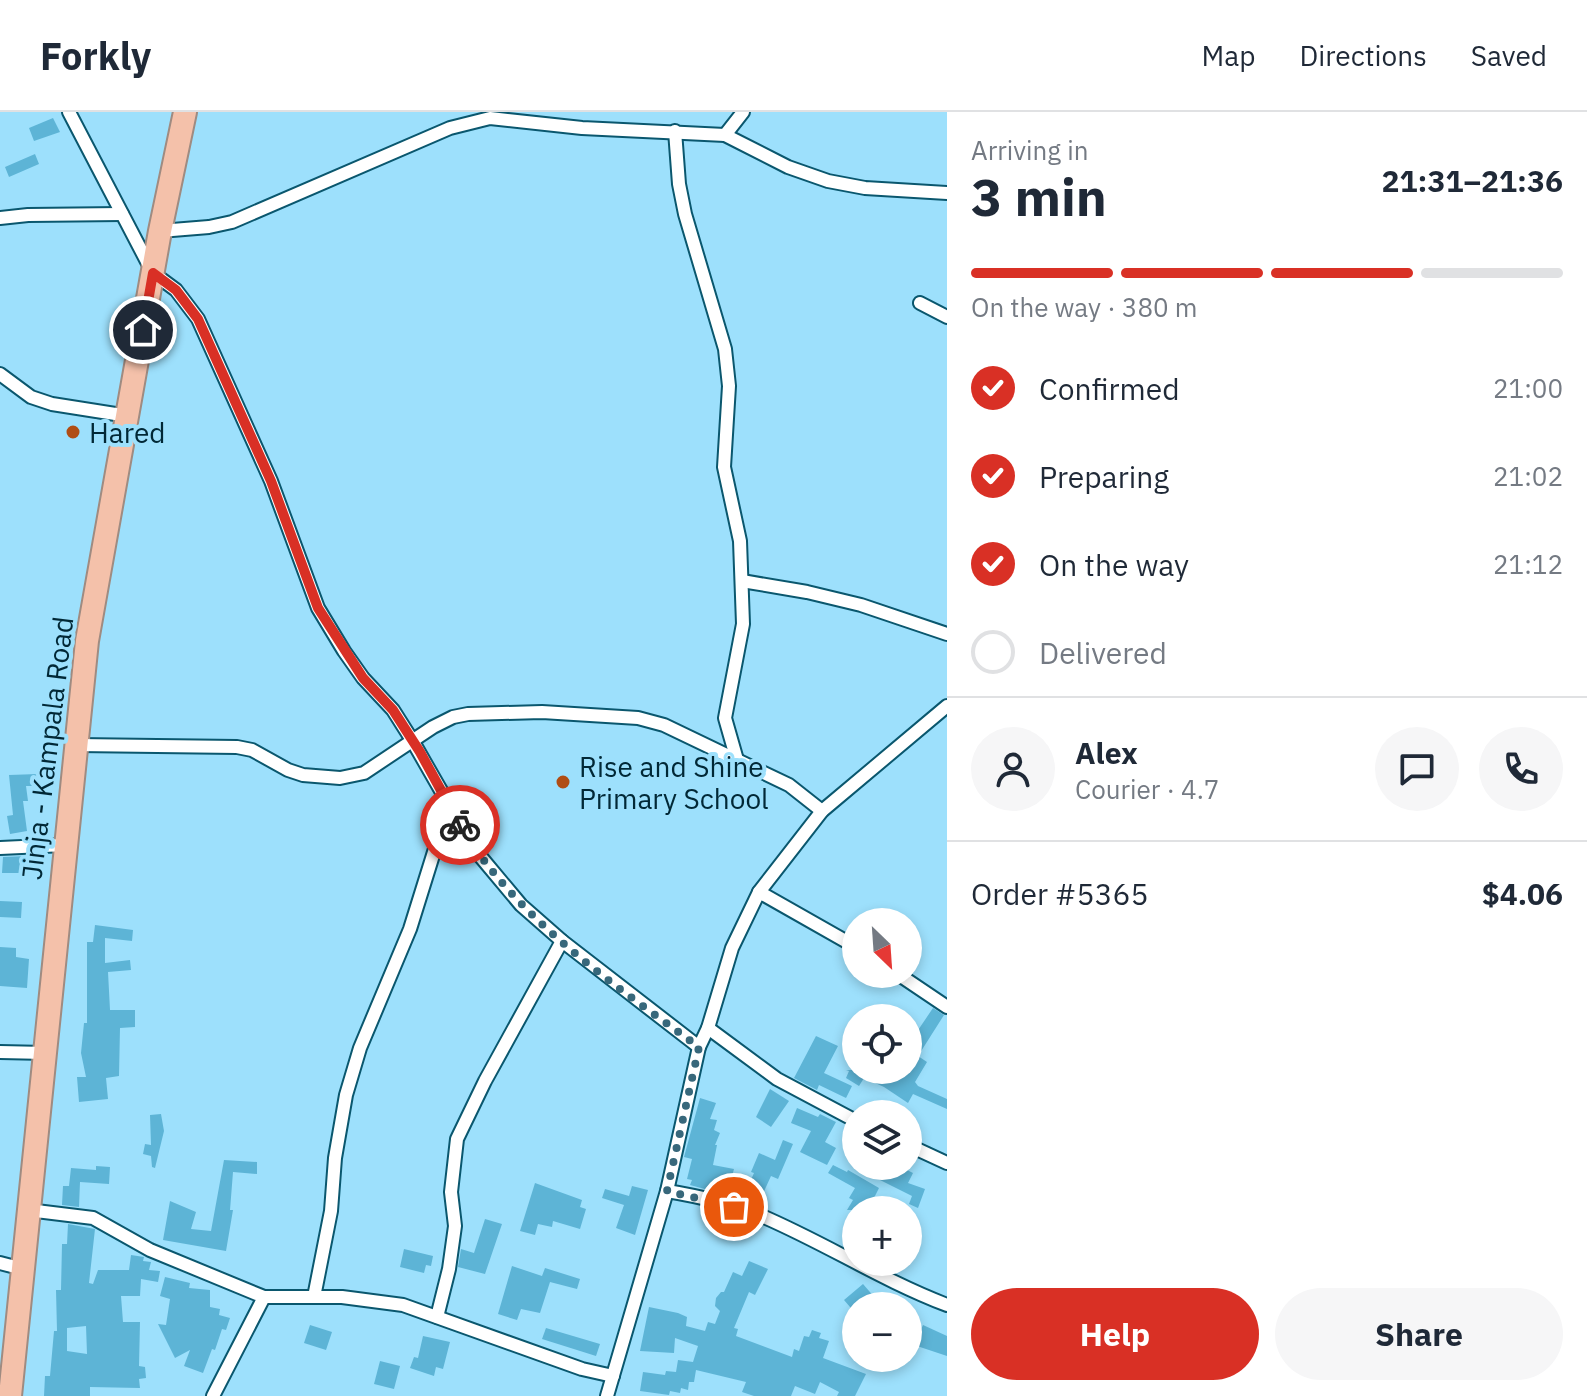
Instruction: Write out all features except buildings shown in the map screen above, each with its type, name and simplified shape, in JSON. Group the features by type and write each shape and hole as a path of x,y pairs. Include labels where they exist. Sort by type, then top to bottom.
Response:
{"highway":[{"name":"Jinja - Kampala Road","path":"10,1396 87,641 160,231 185,112"}],"street":[{"path":"69,112 153,273 176,290 198,319 271,481 318,608 357,669 393,710 475,850 521,905 562,941 699,1047"},
{"path":"725,135 743,112"},
{"path":"160,231 232,222 450,128 502,115 582,128 725,135 788,167 828,181 865,188 947,193"},
{"path":"675,131 685,214 725,349 729,386 724,467 740,541 743,624 725,718 737,760"},
{"path":"0,218 122,214"},
{"path":"920,303 947,317"},
{"path":"0,374 31,397 52,404 128,416"},
{"path":"742,581 861,605 947,634"},
{"path":"607,1396 667,1191 699,1047 708,1028 732,948 759,892 822,811 947,706"},
{"path":"77,745 237,747 252,750 303,775 340,778 364,773 453,717 542,712 638,718 664,725 789,785 822,811"},
{"path":"314,1297 331,1211 335,1158 346,1095 360,1048 410,929 448,807"},
{"path":"0,848 65,845"},
{"path":"759,892 842,939"},
{"path":"437,1317 449,1269 455,1226 451,1192 457,1139 485,1081 562,941"},
{"path":"919,988 947,1007"},
{"path":"708,1028 777,1079 842,1114"},
{"path":"0,1052 46,1053"},
{"path":"922,1151 947,1163"},
{"path":"667,1191 713,1200 755,1213 898,1286 947,1305"},
{"path":"28,1210 93,1218 150,1250 264,1297 372,1299 403,1305 582,1369 613,1376"},
{"path":"0,1263 23,1269"},
{"path":"213,1396 264,1297"}],"way so far":[{"path":"460,825 475,850 521,905 653,1014 699,1047 667,1191 734,1207"}],"place":[{"name":"Hared","path":"73,432"},
{"name":"Rise and Shine Primary School","path":"563,782"}],"route":[{"path":"143,330 153,273 176,290 198,319 271,481 318,608 363,678 393,710 460,825"}]}
